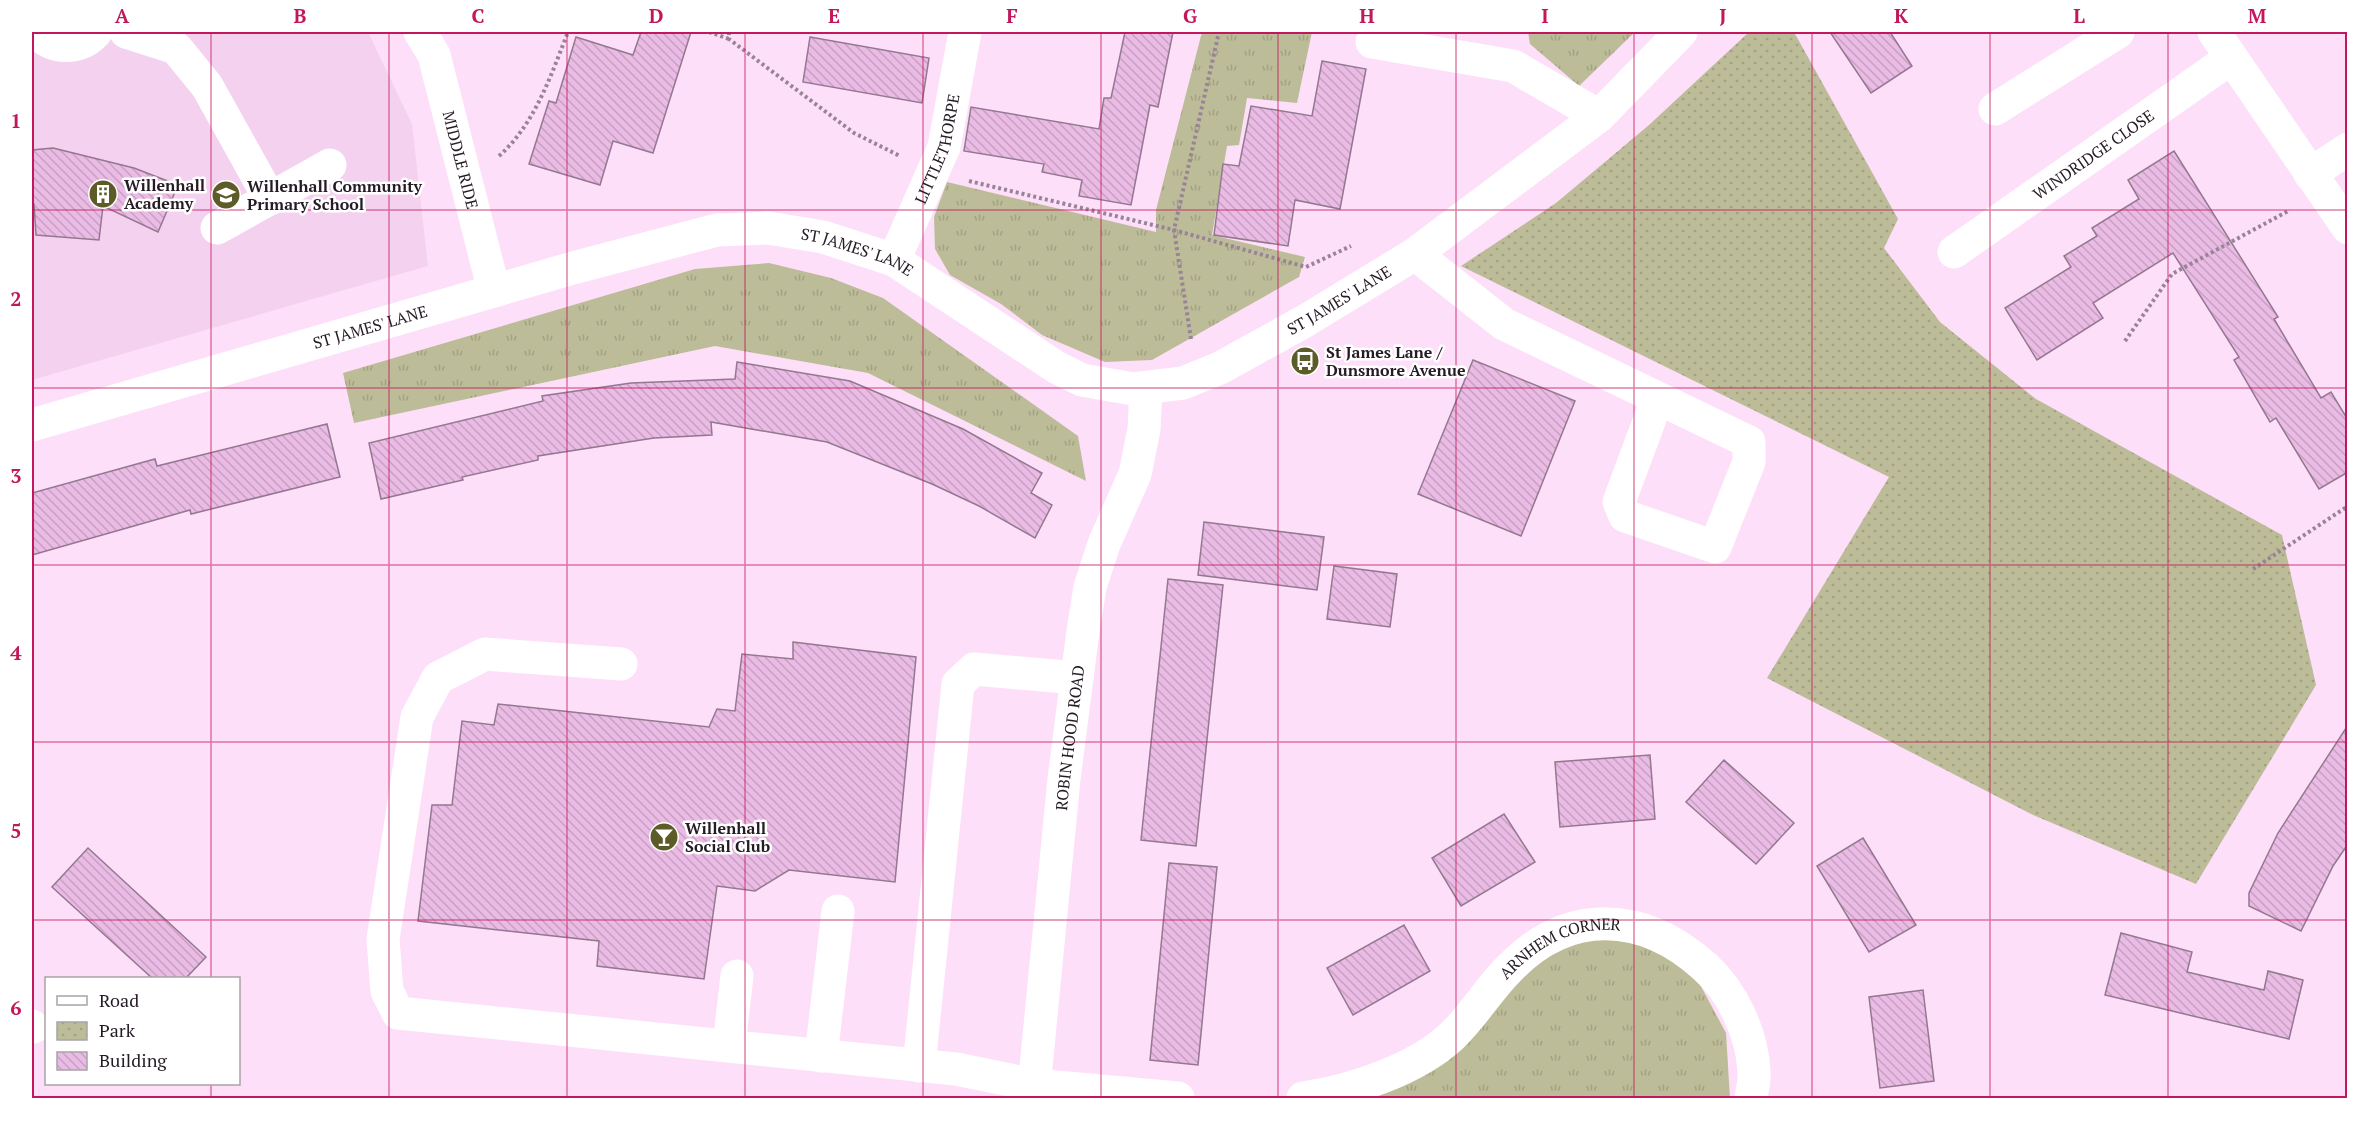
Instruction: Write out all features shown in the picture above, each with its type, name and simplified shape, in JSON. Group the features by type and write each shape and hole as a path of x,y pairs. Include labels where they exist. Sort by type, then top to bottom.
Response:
{"street":[{"path":"37,32 48,42 74,46 96,32"},
{"path":"126,32 176,48 207,86 270,199"},
{"name":"MIDDLE RIDE","path":"420,32 434,55 494,291"},
{"name":"LITTLETHORPE","path":"894,260 944,147 965,32"},
{"name":"ST JAMES' LANE","path":"32,425 494,291 717,230 768,228 823,237 894,260 1069,374 1106,386 1165,387 1197,378 1305,321 1415,254 1599,116 1681,32"},
{"path":"1995,109 2118,32"},
{"path":"1372,42 1513,66 1599,116"},
{"path":"2223,45 2348,228"},
{"name":"WINDRIDGE CLOSE","path":"1954,252 2223,45"},
{"path":"2316,183 2348,150"},
{"path":"217,228 330,165"},
{"path":"1415,254 1504,324 1749,442 1749,462 1715,547 1625,516 1619,502 1654,408 1651,396"},
{"name":"ROBIN HOOD ROAD","path":"1034,1092 1077,678 1090,587 1104,544 1135,474 1141,449 1146,388"},
{"path":"621,664 485,654 438,678 417,717 384,939 387,991 398,1012 956,1070 1034,1092 1179,1098"},
{"path":"920,1066 958,684 974,669 1077,678"},
{"path":"821,1056 837,911"},
{"name":"ARNHEM CORNER","path":"1303,1098 1334,1093 1401,1069 1452,1036 1509,968 1552,935 1588,922 1641,928 1683,947 1715,976 1742,1019 1754,1072 1751,1098"},
{"path":"729,1045 736,976"}],"path":[{"path":"467,184 516,141 542,97 568,32"},
{"path":"709,32 729,39 854,133 932,173 1174,230 1306,267 1359,242"},
{"path":"729,32 729,39"},
{"path":"1197,378 1174,230 1219,32"},
{"path":"2125,341 2172,274 2316,183"},
{"path":"2253,569 2348,506"}],"shaded area":[{"name":"Willenhall Community Primary School","path":"32,32 368,32 412,124 428,266 32,380"}],"green space":[{"path":"1202,32 1312,32 1297,103 1247,98 1239,145 1227,146 1212,235 1305,257 1299,277 1152,360 1105,362 1042,335 1001,304 950,275 935,249 934,217 947,182 1156,232 1156,210"},
{"path":"1528,32 1635,32 1579,86 1530,44"},
{"path":"1749,32 1794,32 1898,219 1884,248 1940,322 2036,399 2282,535 2316,685 2196,884 2031,814 1767,678 1889,477 1461,266 1556,203 1649,125"},
{"path":"769,263 831,278 883,298 1078,436 1086,481 868,373 715,346 354,423 343,373 695,269"},
{"path":"1628,936 1666,951 1696,977 1726,1033 1730,1098 1365,1098 1546,950 1575,938"}],"building":[{"path":"641,32 691,32 653,153 613,141 600,185 529,164 549,101 556,103 576,37 633,55"},
{"path":"1125,32 1173,32 1158,107 1150,105 1131,205 1079,196 1082,180 1042,172 1044,164 964,151 971,107 1099,129 1104,98 1111,98"},
{"path":"1830,32 1890,32 1912,66 1871,93"},
{"path":"810,37 929,58 922,103 803,82"},
{"path":"1322,61 1366,69 1340,209 1295,200 1288,246 1214,235 1223,164 1239,166 1251,106 1312,116"},
{"name":"Willenhall Academy","path":"53,148 134,168 178,185 158,232 103,206 99,240 36,235 34,204 32,204 32,150"},
{"path":"2174,151 2278,317 2274,319 2321,398 2331,392 2348,420 2348,472 2319,489 2276,418 2270,422 2234,360 2239,357 2173,253 2093,303 2103,318 2037,360 2005,308 2071,267 2064,256 2097,236 2092,228 2139,199 2128,180"},
{"path":"1473,360 1575,401 1521,536 1418,494"},
{"path":"737,362 850,381 963,429 1042,473 1031,493 1052,505 1035,538 979,506 932,484 827,442 711,422 712,435 654,438 538,456 538,460 462,477 463,480 381,499 369,443 543,401 542,396 631,383 735,379"},
{"path":"327,424 340,477 191,514 190,510 32,555 32,493 155,459 157,466"},
{"path":"1204,522 1324,537 1317,590 1198,575"},
{"path":"1334,566 1397,574 1390,627 1327,619"},
{"path":"1168,579 1223,585 1196,846 1141,840"},
{"name":"Willenhall Social Club","path":"793,642 916,657 895,882 789,870 755,891 717,886 704,979 597,966 599,941 418,921 432,805 452,805 462,721 494,725 498,704 709,727 717,709 735,711 742,654 793,659"},
{"path":"2348,725 2348,844 2333,866 2301,931 2249,906 2249,893 2278,833"},
{"path":"1650,755 1655,819 1560,827 1555,762"},
{"path":"1724,760 1794,823 1756,864 1686,802"},
{"path":"1504,814 1535,862 1461,906 1432,858"},
{"path":"1863,838 1916,925 1869,952 1817,866"},
{"path":"88,848 206,957 187,977 151,977 52,887"},
{"path":"1169,863 1217,867 1198,1065 1150,1060"},
{"path":"1404,925 1430,971 1353,1015 1327,968"},
{"path":"2121,933 2192,952 2187,972 2264,990 2268,971 2303,980 2289,1039 2105,995"},
{"path":"1923,990 1934,1081 1880,1088 1869,997"}],"place":[{"name":"Willenhall Academy","path":"103,194"},
{"name":"Willenhall Community Primary School","path":"226,195"},
{"name":"St James Lane / Dunsmore Avenue","path":"1305,361"},
{"name":"Willenhall Social Club","path":"664,837"}]}
